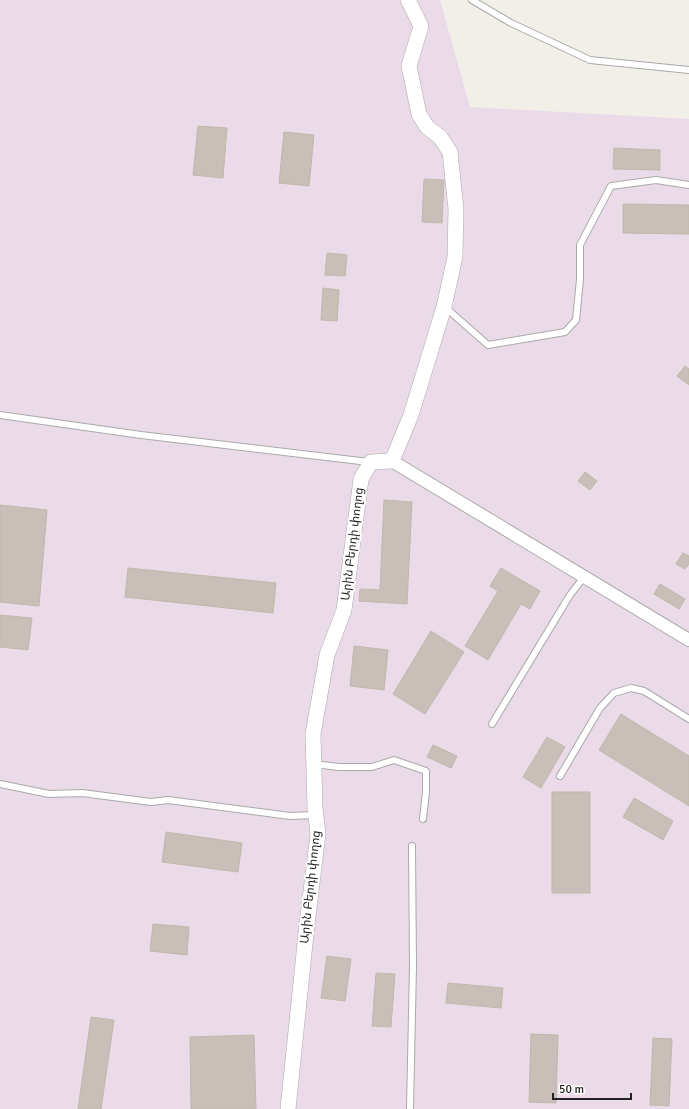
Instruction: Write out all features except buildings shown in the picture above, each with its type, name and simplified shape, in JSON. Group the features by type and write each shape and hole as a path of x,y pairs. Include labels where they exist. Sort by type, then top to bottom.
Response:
{"street":[{"path":"392,461 411,415 444,307 455,257 456,209 450,152 440,137 427,127 419,114 409,66 421,26 408,0"},
{"path":"371,462 392,461 689,640"},
{"name":"Արին Բերդի փողոց","path":"288,1109 318,834 313,734 318,698 327,655 344,610 360,479 371,462"}],"lane":[{"path":"472,0 511,23 590,60 689,70"},
{"path":"444,307 488,345 565,332 576,320 580,279 580,245 611,186 656,180 689,185"},
{"path":"0,415 141,435 371,462"},
{"path":"492,724 570,595 584,577"},
{"path":"560,776 600,708 614,693 631,688 644,691 689,719"},
{"path":"314,764 339,767 372,767 394,760 426,771 426,792 423,818"},
{"path":"0,784 49,794 82,793 151,802 168,800 290,816 316,815"},
{"path":"410,1109 412,846"}],"shaded area":[{"path":"0,0 440,0 470,107 689,119 689,1109 0,1109"}]}
